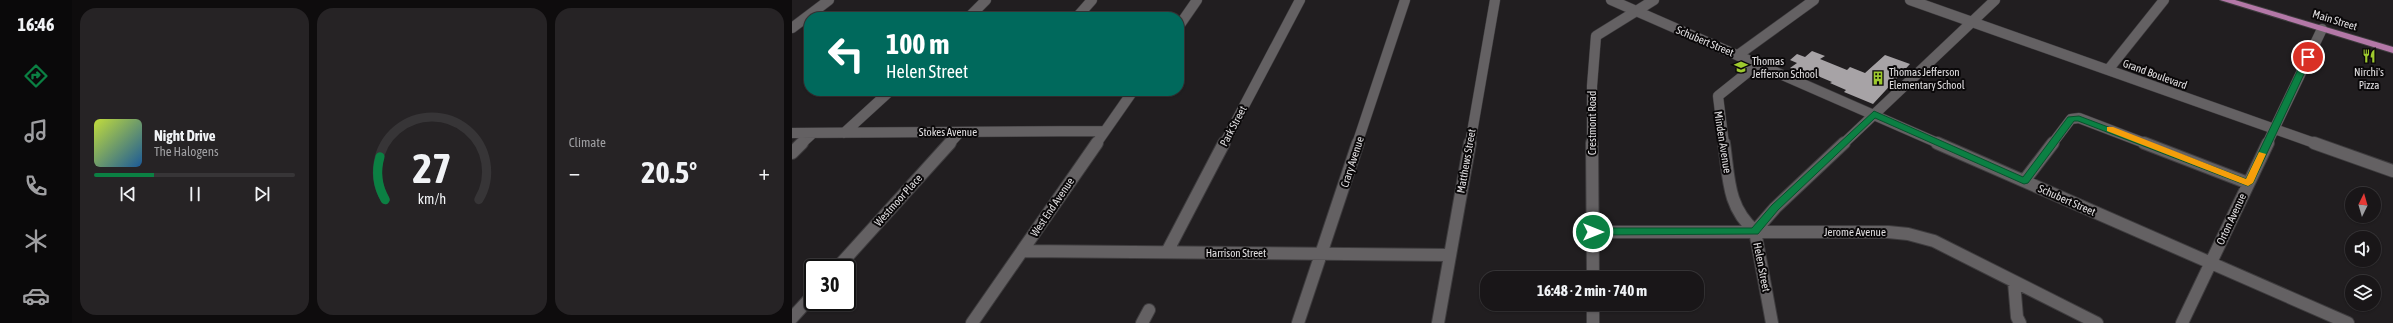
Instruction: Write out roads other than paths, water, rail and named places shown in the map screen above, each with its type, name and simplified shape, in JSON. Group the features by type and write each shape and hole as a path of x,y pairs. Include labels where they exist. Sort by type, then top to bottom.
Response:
{"main road":[{"name":"Main Street","path":"2225,0 2393,50"}],"street":[{"path":"814,12 830,0"},
{"path":"974,12 986,0"},
{"path":"1081,12 1092,0"},
{"path":"1184,19 1197,0"},
{"name":"Park Street","path":"1167,252 1300,0"},
{"name":"Crary Avenue","path":"1298,323 1405,0"},
{"name":"Matthews Street","path":"1438,323 1495,0"},
{"name":"Schubert Street","path":"1611,0 2348,323"},
{"name":"Crestmont Road","path":"1593,271 1592,86 1595,40 1596,36 1654,0"},
{"path":"1738,55 1814,0"},
{"name":"Grand Boulevard","path":"1910,0 2393,172"},
{"name":"Helen Street","path":"1772,323 1755,232 1775,208 1995,0"},
{"path":"2108,70 2164,0"},
{"path":"792,28 804,19"},
{"name":"Orton Avenue","path":"2182,323 2322,29"},
{"name":"Minden Avenue","path":"1755,232 1742,220 1733,202 1717,101 1718,96 1723,91 1758,64"},
{"path":"844,133 885,96"},
{"name":"West End Avenue","path":"972,323 1129,96"},
{"path":"2024,181 2071,119 2079,118 2248,183"},
{"name":"Stokes Avenue","path":"792,133 1104,131"},
{"name":"Westmoor Place","path":"845,259 960,132"},
{"path":"792,152 812,133"},
{"name":"Jerome Avenue","path":"1593,232 1888,232 1908,234 1934,241 2097,323"},
{"name":"Harrison Street","path":"1022,251 1449,255"},
{"path":"2014,282 2017,317 2020,323"},
{"path":"792,318 804,305"},
{"path":"1142,323 1149,310"},
{"path":"1592,323 1593,311"}],"place":[{"name":"Nirchi's Pizza","path":"2369,56"},
{"name":"Thomas Jefferson School","path":"1741,67"},
{"name":"Thomas Jefferson Elementary School","path":"1878,78"}]}
